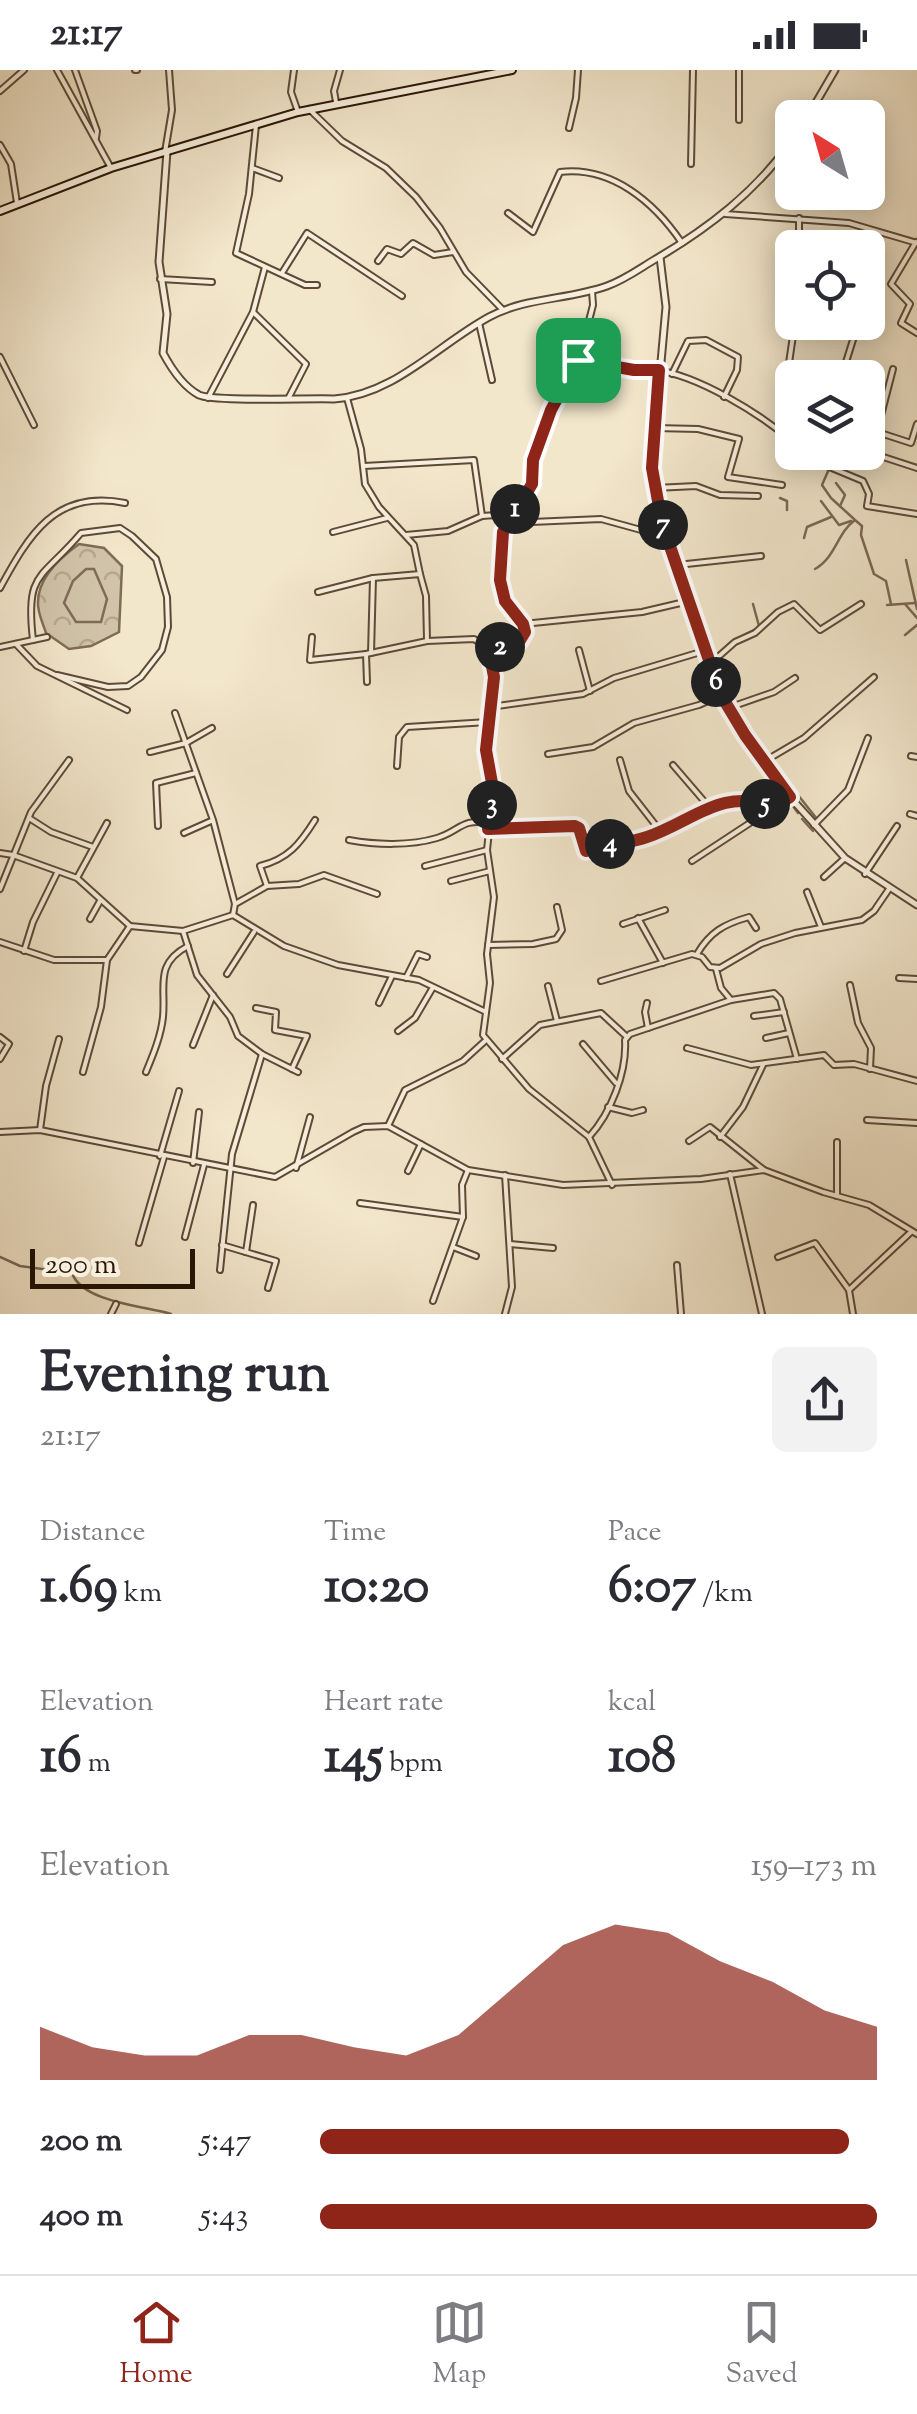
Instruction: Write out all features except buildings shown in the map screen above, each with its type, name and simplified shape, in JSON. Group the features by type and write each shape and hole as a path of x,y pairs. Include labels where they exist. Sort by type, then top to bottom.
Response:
{"main road":[{"path":"0,211 111,168 298,112 471,74 512,70"}],"street":[{"path":"0,91 24,70"},
{"path":"56,70 111,168"},
{"path":"75,70 97,130 96,138"},
{"path":"169,70 172,110 166,151 160,279 167,314 163,354 187,384 208,398 348,398 389,382 503,310 616,282 725,214 775,161"},
{"path":"294,70 291,92 298,112"},
{"path":"336,102 334,91 340,70"},
{"path":"569,128 578,70"},
{"path":"692,164 694,70"},
{"path":"738,70 740,120"},
{"path":"818,100 835,70"},
{"path":"309,109 342,142 386,168 416,197 466,272 503,310"},
{"path":"256,125 236,252 240,258 305,285 317,285"},
{"path":"0,145 11,164 17,203"},
{"path":"252,168 279,178"},
{"path":"508,213 533,232 560,172 595,174 626,186 654,210 682,243"},
{"path":"742,200 744,215"},
{"path":"725,214 849,223 917,242 890,286 910,304 901,323 917,333"},
{"path":"799,218 799,230"},
{"path":"282,273 306,233 402,296"},
{"path":"378,261 387,249 401,254 412,243 434,255 453,252"},
{"path":"660,256 666,307 654,428 654,488 709,665 728,708 814,825 844,858 917,905"},
{"path":"208,398 253,312 265,266"},
{"path":"160,279 212,282"},
{"path":"490,656 498,648 522,640 523,624 505,601 500,580 503,532 532,484 533,460 551,410 578,360 593,305 592,290"},
{"path":"253,312 306,364 288,397"},
{"path":"479,323 492,380"},
{"path":"672,375 688,340 712,342 738,357 738,370 724,396"},
{"path":"0,357 34,425"},
{"path":"578,360 634,370 659,370 724,396 775,427"},
{"path":"885,402 893,369"},
{"path":"348,398 368,490 417,551 426,596 427,642"},
{"path":"885,433 912,442 917,424"},
{"path":"654,428 698,429 740,440 728,477 782,485"},
{"path":"885,458 917,468"},
{"path":"364,466 474,460 482,516"},
{"path":"837,470 863,480 869,494 866,506 917,513"},
{"path":"654,488 696,486 720,495 758,496"},
{"path":"0,588 30,538 52,514 100,501 125,504"},
{"path":"406,535 448,531 482,516 511,514"},
{"path":"333,532 388,518"},
{"path":"507,523 602,519 642,530 662,523"},
{"path":"33,640 29,605 34,584 81,533 120,528 156,559 167,597 168,627 162,650 142,676 120,688 57,675"},
{"path":"677,565 761,556"},
{"path":"318,592 373,578 420,574"},
{"path":"367,682 373,578"},
{"path":"523,624 642,612 689,601"},
{"path":"709,665 734,642 794,604 820,630 861,604"},
{"path":"0,647 47,637"},
{"path":"312,637 310,660 427,642 477,640 490,656 494,677 486,750 494,794 486,850 494,897 485,1041 529,1089 589,1136 612,1185"},
{"path":"16,644 30,660 127,710"},
{"path":"579,650 590,691"},
{"path":"490,707 590,691 620,676 704,650"},
{"path":"728,708 774,692 794,678"},
{"path":"765,761 804,738 874,678"},
{"path":"548,754 597,746 634,723 721,695"},
{"path":"175,713 214,820 235,904 233,915"},
{"path":"397,766 399,737 407,727 488,722"},
{"path":"150,752 186,743 212,728"},
{"path":"814,825 848,790 868,738"},
{"path":"0,889 28,818 69,760"},
{"path":"620,760 629,791 661,832"},
{"path":"674,765 710,808"},
{"path":"158,826 158,781 196,773"},
{"path":"692,861 790,797"},
{"path":"349,840 370,844 431,839 470,821 489,826 575,826 586,851 661,832 737,798 773,807"},
{"path":"910,814 917,816"},
{"path":"28,818 50,832 93,847"},
{"path":"184,834 214,820"},
{"path":"267,886 260,866 280,862 315,820"},
{"path":"77,878 107,823"},
{"path":"865,874 897,826"},
{"path":"426,866 486,850"},
{"path":"0,853 13,854 77,878 130,926 183,931 233,915"},
{"path":"824,877 844,858"},
{"path":"451,880 491,871"},
{"path":"24,952 33,922 58,872"},
{"path":"235,904 267,886 300,884 329,875 377,894"},
{"path":"716,969 761,944 868,917 889,888"},
{"path":"807,892 821,927"},
{"path":"90,919 100,902"},
{"path":"488,945 556,939 562,930 557,908"},
{"path":"623,924 665,910"},
{"path":"233,915 284,946 338,966 406,978 486,1012"},
{"path":"601,981 696,954 710,934 724,924 748,916 756,928"},
{"path":"638,918 663,963"},
{"path":"83,1072 101,1006 107,960 130,926"},
{"path":"227,974 255,930"},
{"path":"183,931 197,975 230,1017 238,1036 295,1071 307,1036 275,1030 276,1012 256,1008"},
{"path":"0,943 54,960 107,960"},
{"path":"146,1072 163,1019 162,984 168,962 188,946"},
{"path":"406,978 418,954 427,958"},
{"path":"696,954 716,969 721,988 730,1000"},
{"path":"379,1002 392,976"},
{"path":"899,978 917,979"},
{"path":"850,985 858,1023 871,1048 870,1070"},
{"path":"548,986 557,1021"},
{"path":"398,1030 416,1018 433,987"},
{"path":"626,1037 730,1000 774,993 779,996 796,1059"},
{"path":"192,1044 212,995"},
{"path":"647,1002 648,1028"},
{"path":"754,1016 784,1012"},
{"path":"502,1060 540,1024 601,1014 626,1037 626,1062 600,1124 589,1136"},
{"path":"766,1038 789,1032"},
{"path":"0,1037 9,1044 0,1058"},
{"path":"40,1130 58,1039"},
{"path":"388,1126 404,1090 458,1064 485,1041"},
{"path":"583,1044 616,1083"},
{"path":"687,1048 708,1051 738,1064 763,1066 824,1055 834,1065 854,1064 917,1082"},
{"path":"220,1270 229,1170 262,1054"},
{"path":"720,1138 763,1066"},
{"path":"138,1244 179,1091"},
{"path":"608,1107 632,1114 643,1110"},
{"path":"192,1163 199,1112"},
{"path":"296,1168 310,1117"},
{"path":"867,1120 917,1123"},
{"path":"0,1132 40,1130 275,1177 364,1127 388,1126 468,1170 563,1185 612,1185 764,1170"},
{"path":"689,1140 710,1127 764,1170 869,1205 914,1233 849,1290"},
{"path":"837,1142 837,1196"},
{"path":"408,1171 421,1144"},
{"path":"185,1237 204,1165"},
{"path":"433,1301 463,1217 462,1185 468,1170"},
{"path":"730,1174 762,1314"},
{"path":"505,1175 512,1295 505,1314"},
{"path":"360,1203 463,1217"},
{"path":"246,1252 254,1205"},
{"path":"778,1258 815,1243 849,1290 852,1314"},
{"path":"510,1244 553,1248"},
{"path":"222,1245 276,1261 268,1288"},
{"path":"453,1247 476,1256"},
{"path":"677,1265 681,1314"},
{"path":"111,1314 116,1304"}],"green space":[{"path":"79,544 104,548 122,566 119,632 91,646 69,649 46,633 38,602 46,577"},
{"path":"86,569 94,569 107,599 101,622 76,622 64,603 73,581"}],"waterway":[{"path":"829,470 822,485 854,519"},
{"path":"836,483 845,495 840,506"},
{"path":"780,498 787,501 787,510"},
{"path":"821,501 839,525 851,521"},
{"path":"804,538 807,527 831,517"},
{"path":"815,569 828,558 855,520 862,526 861,535 874,574 886,581 891,604"},
{"path":"906,560 917,609"},
{"path":"887,605 915,603"},
{"path":"753,604 759,626"},
{"path":"905,604 917,618"},
{"path":"905,635 917,625"},
{"path":"746,634 756,629"},
{"path":"711,660 732,641"},
{"path":"713,665 730,704"},
{"path":"718,699 731,723"},
{"path":"734,709 757,744"},
{"path":"739,735 785,796"},
{"path":"759,746 767,756"},
{"path":"771,761 817,819"},
{"path":"785,802 790,802 798,813"},
{"path":"802,819 813,831"},
{"path":"0,1257 20,1266 72,1273 78,1283 101,1297 171,1314"}],"route":[{"path":"578,360 634,370 659,370 652,468 662,523 721,695 790,797 773,807 737,798 640,840 620,841 586,851 578,826 488,829 494,794 486,750 494,677 490,656 498,648 522,640 525,632 505,601 500,580 503,532 532,484 533,460 551,410 578,360"}]}
